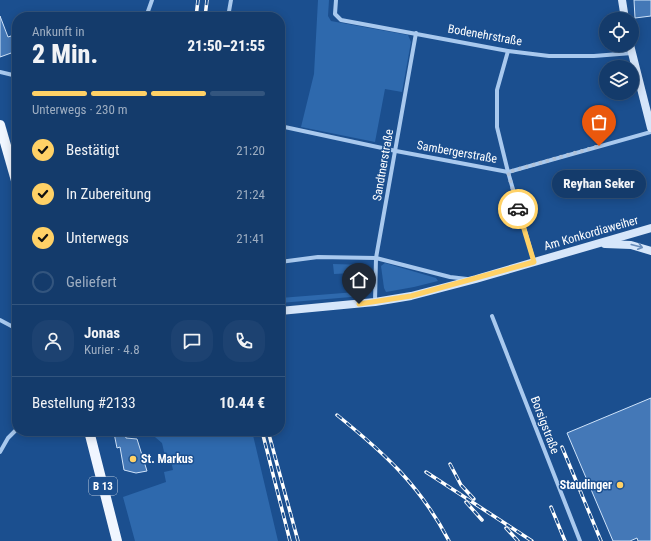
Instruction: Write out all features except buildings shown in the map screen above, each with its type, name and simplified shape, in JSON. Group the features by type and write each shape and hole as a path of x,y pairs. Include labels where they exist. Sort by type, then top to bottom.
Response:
{"main road":[{"path":"0,125 12,167"},
{"name":"B 13","path":"90,436 117,541"}],"street":[{"path":"148,12 152,0"},
{"path":"229,12 231,0"},
{"name":"Bodenehrstraße","path":"336,0 335,14 337,18 352,22 508,50 570,57 608,52"},
{"path":"622,0 624,12"},
{"name":"Sandtnerstraße","path":"375,302 376,258 416,33"},
{"path":"508,50 500,79 496,104 497,127 508,172 534,262"},
{"path":"632,52 651,128"},
{"path":"0,72 12,75"},
{"name":"Sambergerstraße","path":"285,127 396,151 508,172 651,132"},
{"name":"Am Konkordiaweiher","path":"285,261 318,257 376,258 450,277 476,279 651,228"},
{"path":"594,244 631,244 651,251"},
{"path":"285,310 375,302 411,296 476,279"},
{"name":"Borsigstraße","path":"492,316 580,541"},
{"path":"0,320 12,326"},
{"path":"0,452 12,434"}],"shaded area":[{"path":"318,0 329,0 328,16 331,21 408,35 411,42 402,92 385,89 375,142 301,127 314,74"},
{"path":"385,263 436,278 438,281 386,292 384,288 381,266"},
{"path":"333,264 367,265 369,268 367,293 363,296 285,303 285,298 356,292 354,273 334,274"},
{"path":"154,436 253,436 278,541 135,541 123,497 166,482 164,472 173,470 170,456 165,456 162,443"}],"railway":[{"path":"197,12 198,0"},
{"path":"206,12 207,0"},
{"path":"337,415 400,471 426,503 449,541"},
{"path":"263,436 290,541"},
{"path":"269,436 298,541"},
{"path":"562,447 601,541"},
{"path":"450,464 461,485 474,499"},
{"path":"426,472 532,541"},
{"path":"466,502 482,520"},
{"path":"551,507 565,541"},
{"path":"506,528 518,541"}],"way so far":[{"path":"518,209 508,172 599,146"}],"place":[{"name":"Reyhan Seker","path":"599,146"},
{"name":"St. Markus","path":"133,459"},
{"name":"Staudinger","path":"620,485"}],"route":[{"path":"359,304 411,296 534,262 518,209"}]}
